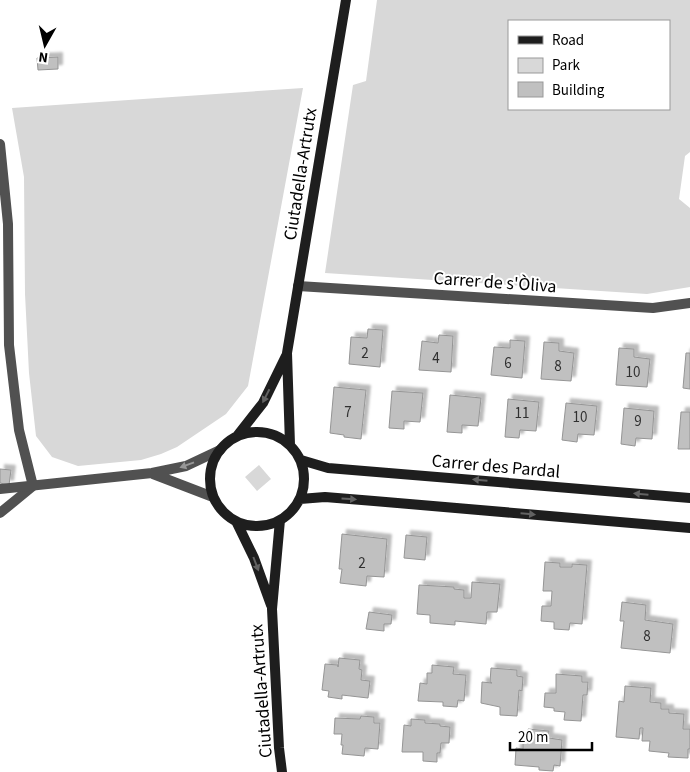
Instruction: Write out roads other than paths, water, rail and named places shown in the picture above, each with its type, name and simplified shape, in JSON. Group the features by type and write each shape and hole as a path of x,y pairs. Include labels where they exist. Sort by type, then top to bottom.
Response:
{"main road":[{"name":"Ciutadella-Artrutx","path":"287,353 346,0"},
{"path":"213,497 210,485 210,472 214,461 220,450 237,436 263,403 287,353"},
{"path":"287,353 290,445"},
{"path":"236,521 251,525 266,525 280,520 292,511 300,499 304,486 301,460 290,445 278,437 265,432 251,432 237,436"},
{"name":"Carrer des Pardal","path":"301,460 328,468 690,498"},
{"name":"Ciutadella-Artrutx","path":"213,497 226,515 236,521 254,558 272,609"},
{"path":"300,499 325,497 690,528"},
{"name":"Ciutadella-Artrutx","path":"280,520 272,609 279,748 282,772"}],"street":[{"path":"0,144 8,224 9,345 20,430 33,486"},
{"name":"Carrer de s'Òliva","path":"298,286 653,308 690,303"},
{"path":"0,489 152,473 186,466 220,450"},
{"path":"152,473 213,497"},
{"path":"0,513 33,486"}]}
